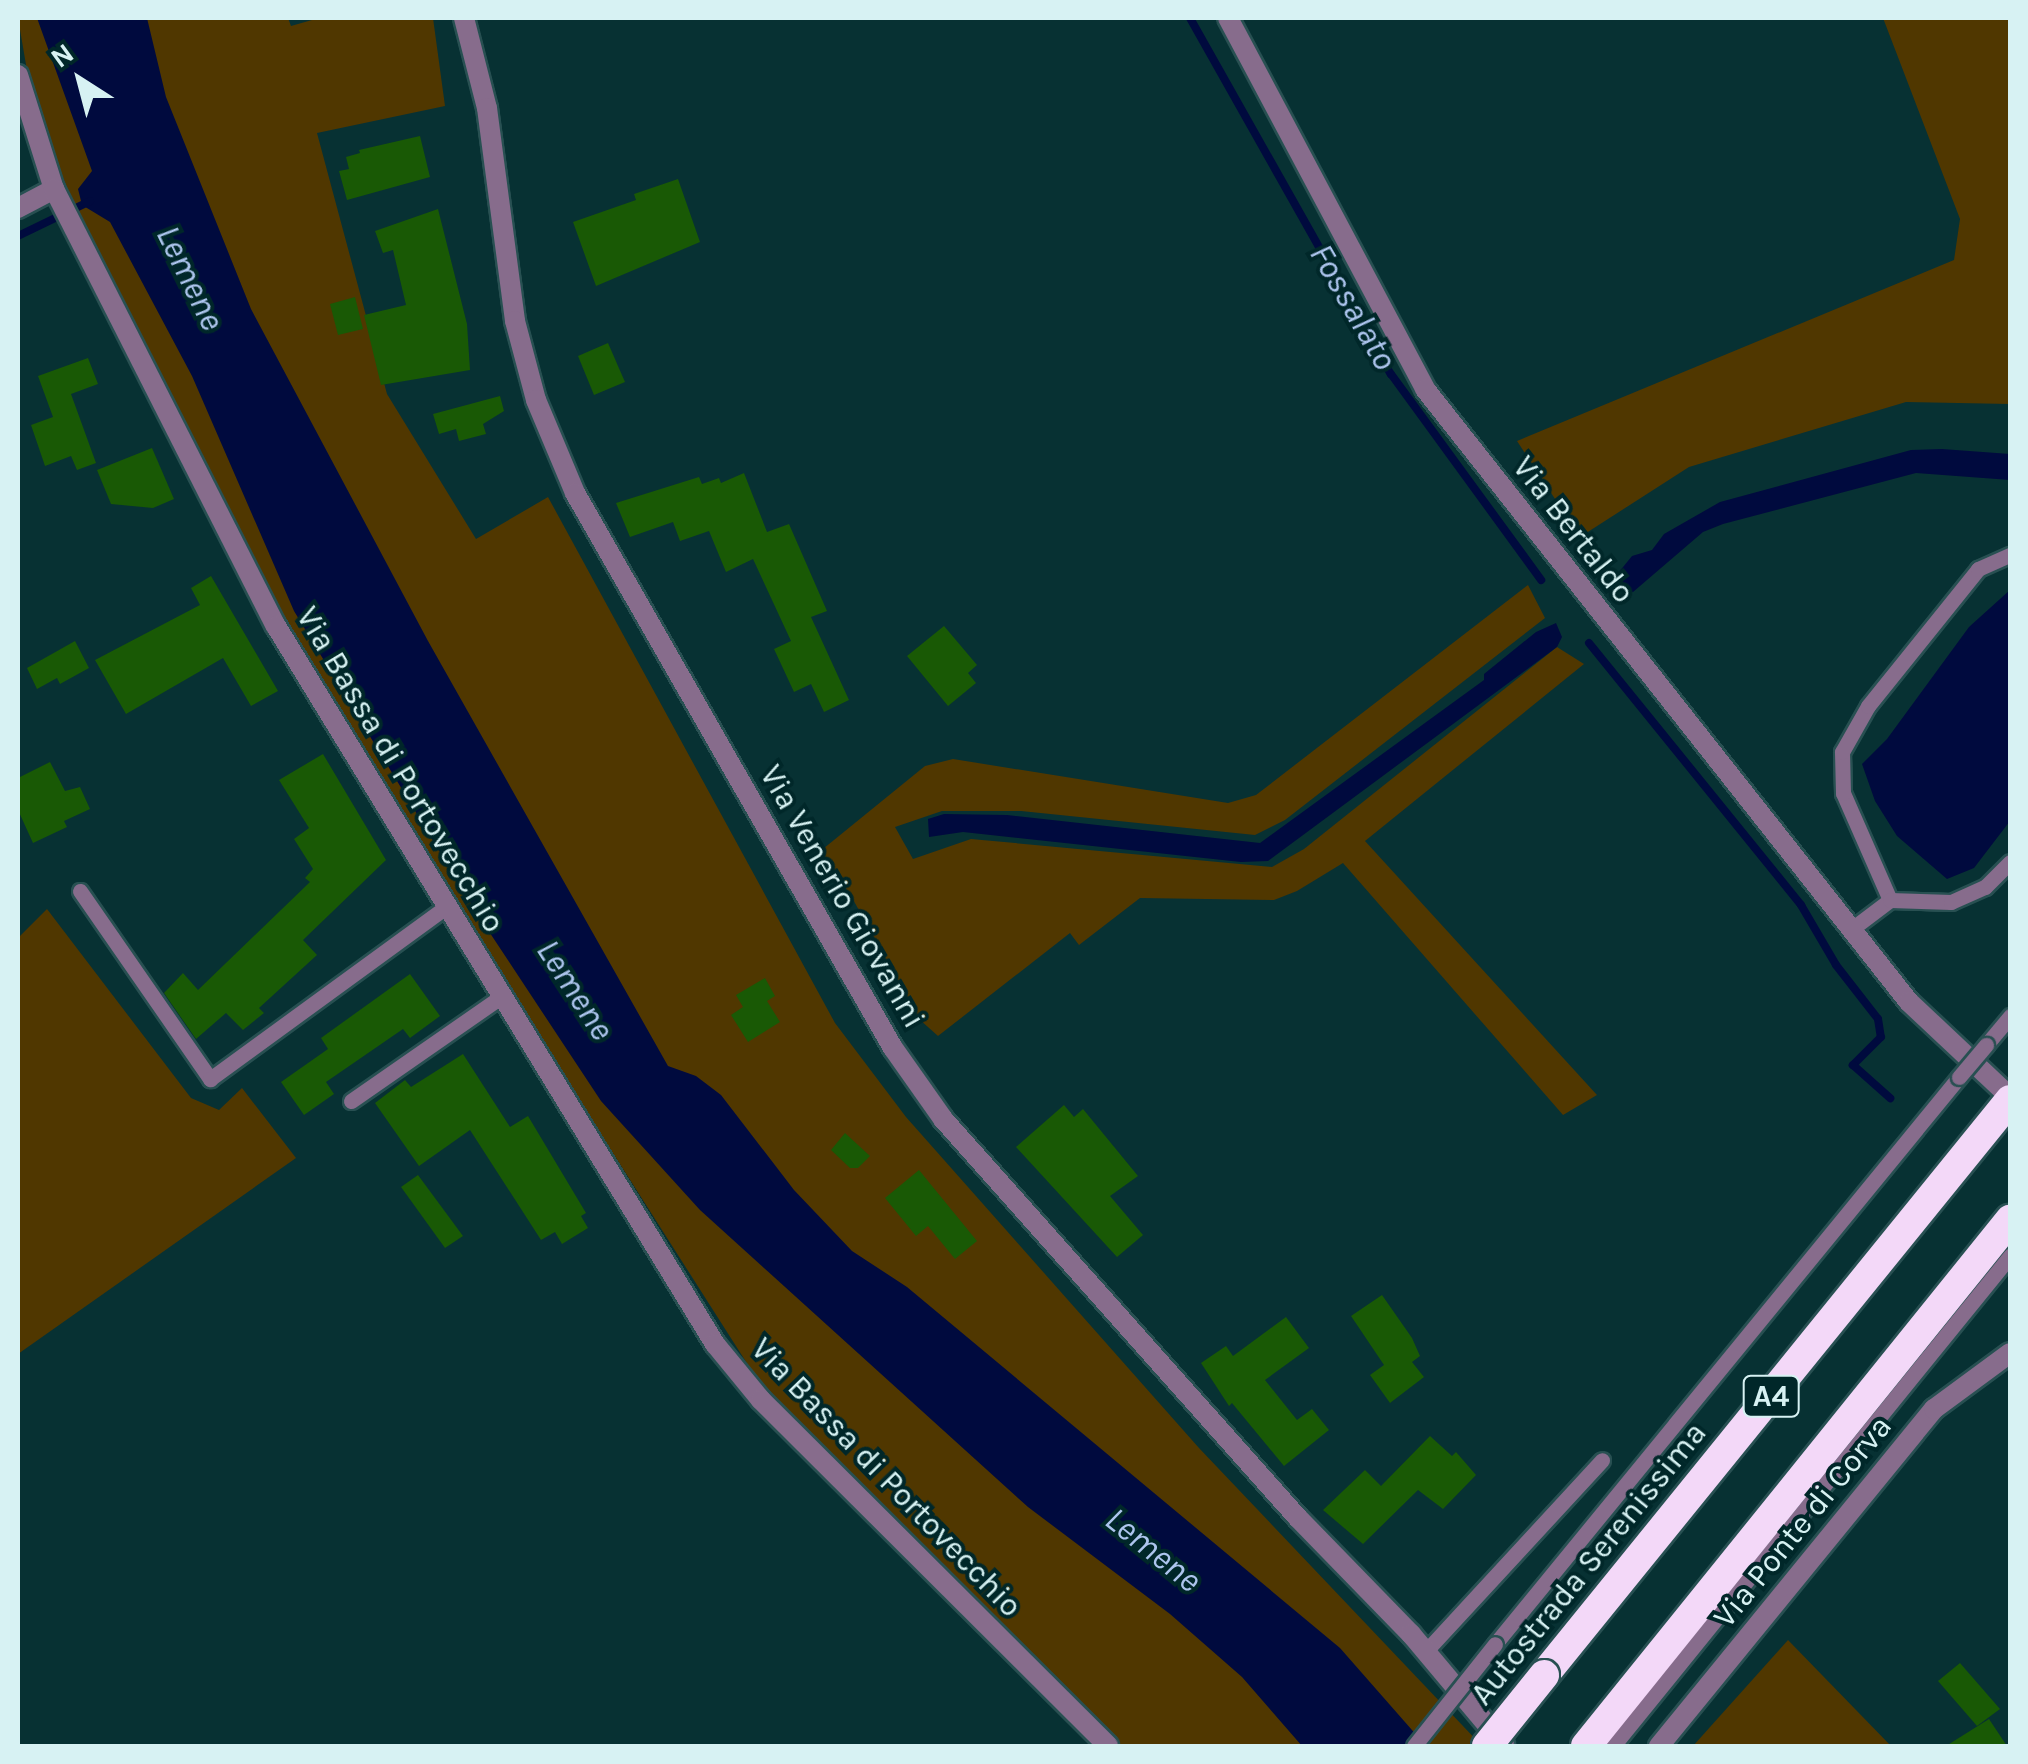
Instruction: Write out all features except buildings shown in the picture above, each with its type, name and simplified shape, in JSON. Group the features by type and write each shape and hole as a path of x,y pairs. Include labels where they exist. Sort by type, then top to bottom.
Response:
{"highway":[{"name":"Autostrada Serenissima","path":"1487,1746 2006,1104"},
{"name":"A4","path":"1586,1746 2010,1220"}],"street":[{"name":"Via Bertaldo","path":"1228,18 1425,389 1909,1002 2006,1104"},
{"name":"Via Venerio Giovanni","path":"466,23 487,108 515,321 536,400 575,493 894,1048 943,1119 1425,1652 1505,1746"},
{"name":"Via Bassa di Portovecchio","path":"18,75 58,196 276,626 715,1344 761,1400 1108,1746"},
{"path":"18,208 58,196"},
{"name":"Via Ponte di Corva","path":"1659,1746 1934,1408 2010,1353"}],"lane":[{"path":"1890,900 1844,793 1842,752 1868,706 1978,569 2010,554"},
{"path":"1853,928 1890,900 1951,902 1985,887 2010,862"},
{"path":"80,891 210,1079 447,906"},
{"path":"351,1101 502,996"},
{"path":"1414,1746 2010,1016"},
{"path":"1613,1746 2010,1256"},
{"path":"1425,1652 1602,1460"}],"shaded area":[{"path":"18,18 288,18 291,26 319,18 433,18 445,106 317,133 387,394 476,539 548,497 835,1023 906,1117 1199,1448 1482,1746 1119,1746 764,1390 370,772 261,581 69,193 31,94"},
{"path":"1883,18 2010,18 2010,404 1906,402 1689,467 1580,537 1517,441 1954,260 1960,219"},
{"path":"1528,585 1545,618 1285,820 1255,835 1021,811 942,811 895,827 913,859 971,839 1272,867 1304,849 1557,647 1584,664 1365,841 1597,1095 1563,1115 1343,863 1274,900 1140,898 1079,945 1070,933 938,1036 919,1019 850,894 818,853 925,766 953,759 1228,803 1256,795"},
{"path":"47,909 191,1098 219,1110 242,1088 296,1158 18,1354 18,938"},
{"path":"1788,1640 1891,1746 1693,1746"}],"water":[{"name":"Lemene","path":"37,18 147,18 166,97 251,309 428,641 668,1066 696,1076 721,1095 794,1190 852,1251 907,1287 1340,1648 1426,1746 1302,1746 1242,1677 1170,1614 1028,1507 700,1210 601,1101 480,918 294,611 192,376 110,222 82,205 78,189 92,171"},
{"path":"1911,450 2010,454 2010,480 1916,473 1723,524 1703,532 1633,592 1619,588 1611,594 1606,588 1632,556 1652,550 1664,534 1720,502"},
{"path":"2010,590 2010,821 1974,868 1947,879 1897,836 1875,801 1862,764 1887,739 1969,627"},
{"path":"1556,623 1562,637 1557,647 1268,861 1241,862 963,832 929,837 928,819 944,814 1007,815 1260,843 1484,680 1484,674 1536,632"}],"waterway":[{"name":"Fossalato","path":"1190,18 1391,374 1541,580"},
{"path":"18,236 90,201"},
{"name":"Fossalato","path":"1589,643 1801,905 1836,965 1878,1019 1881,1037 1853,1065 1890,1098"}]}
